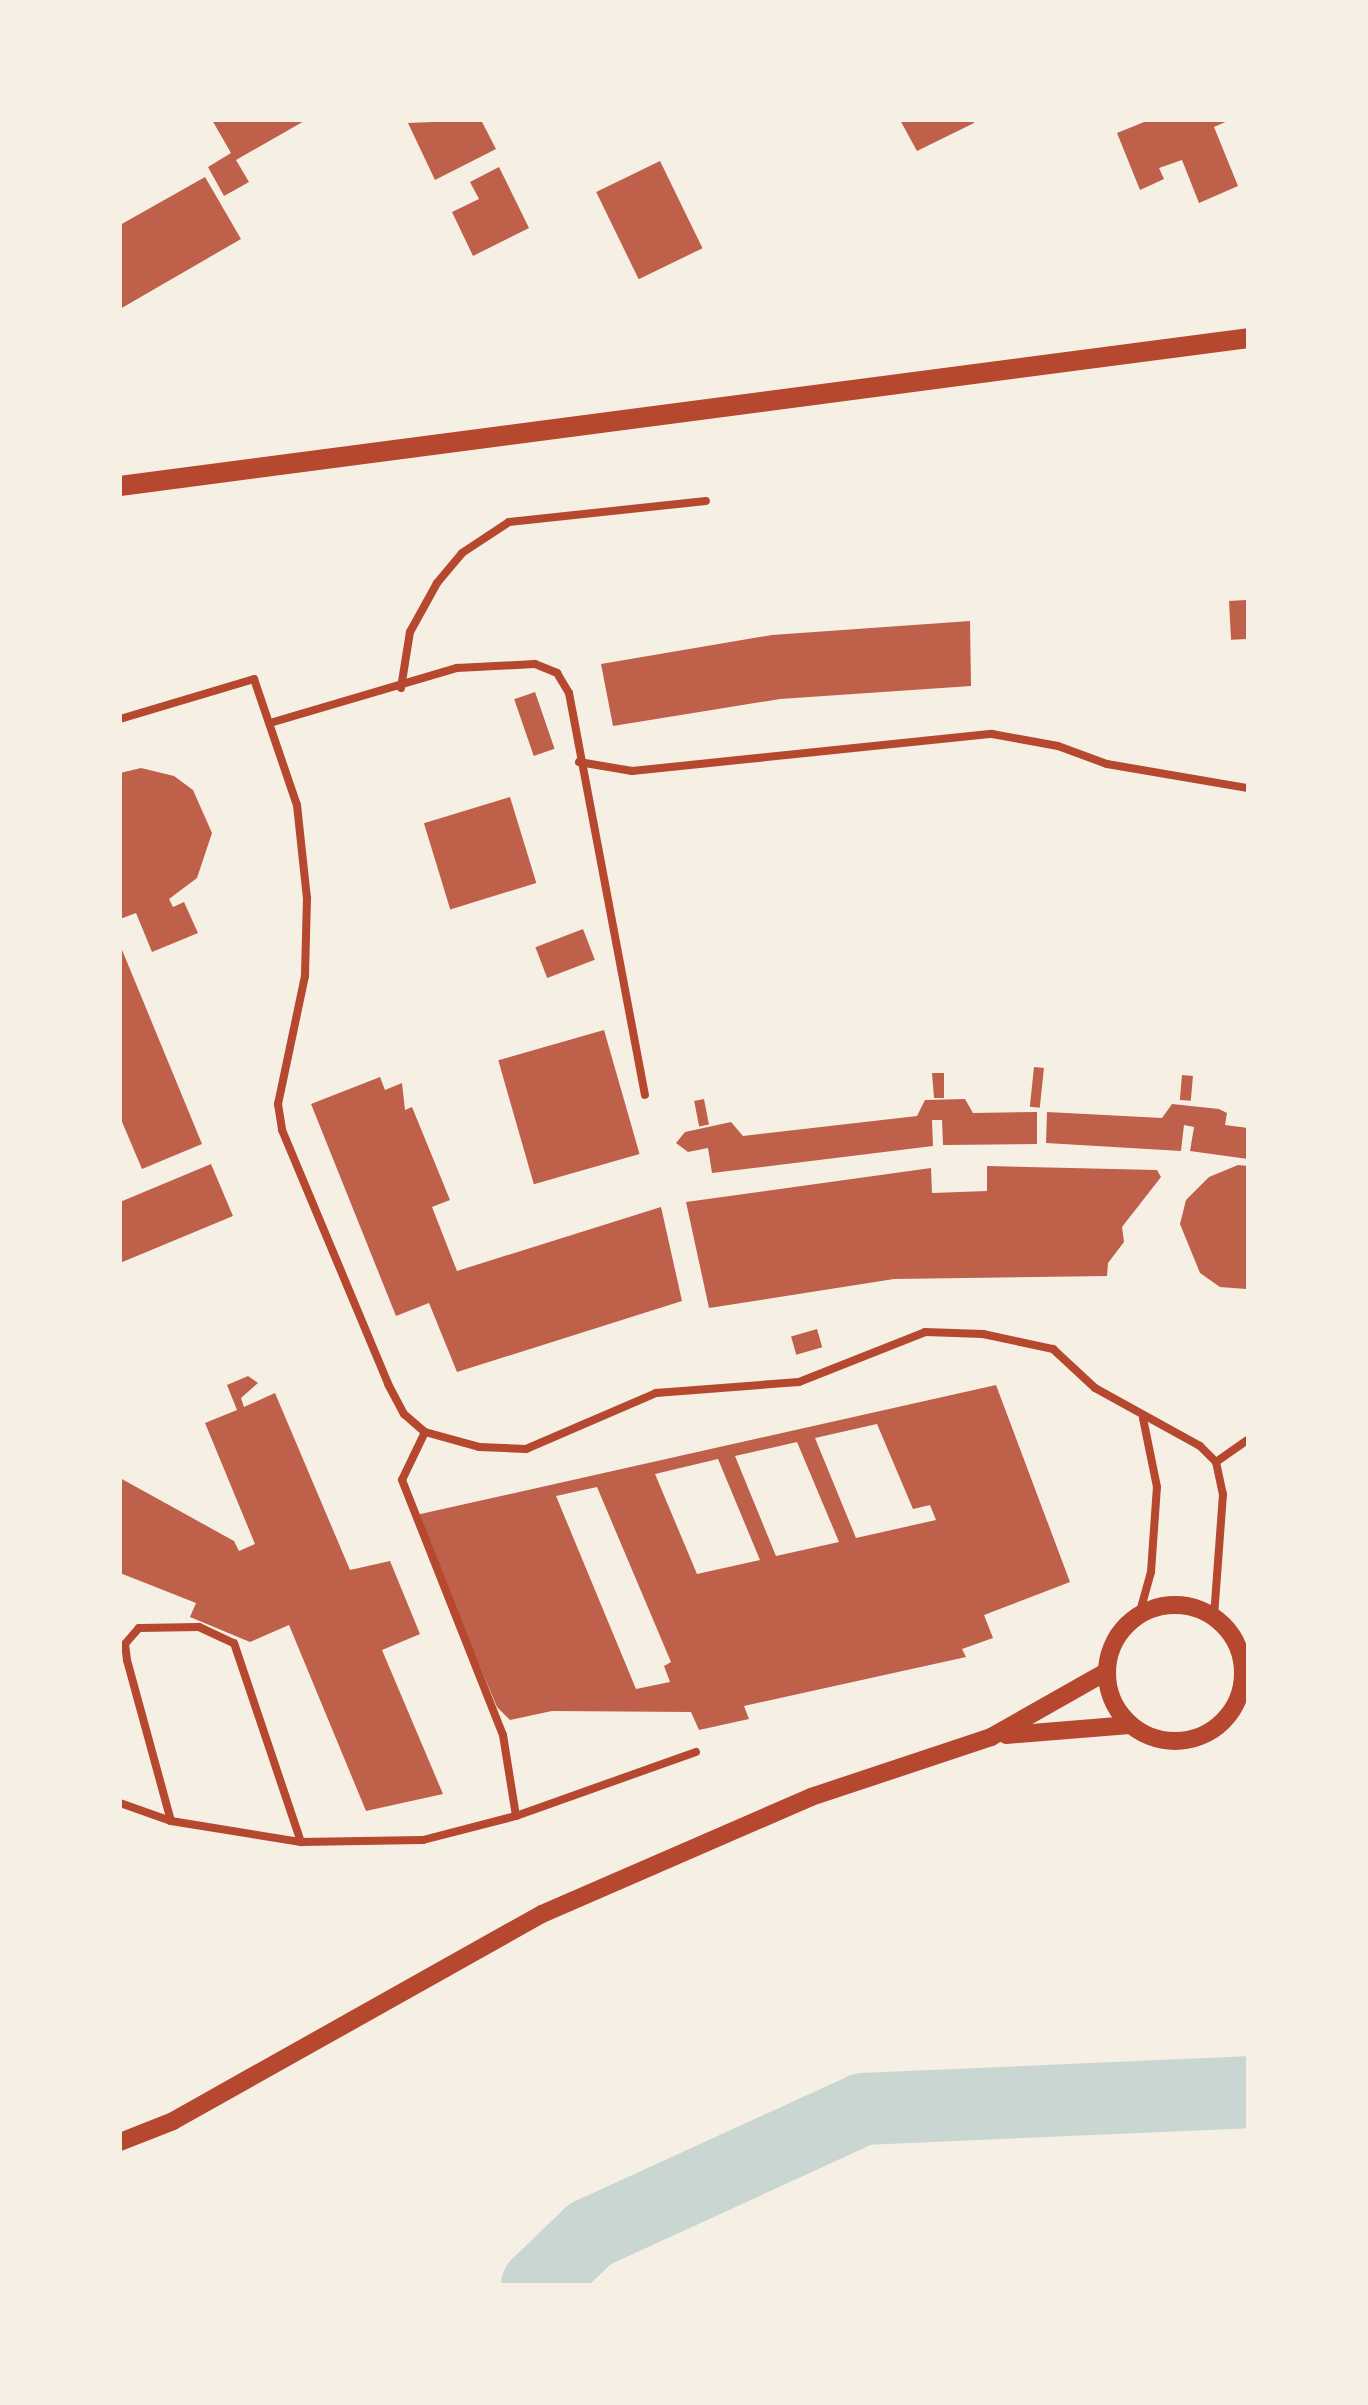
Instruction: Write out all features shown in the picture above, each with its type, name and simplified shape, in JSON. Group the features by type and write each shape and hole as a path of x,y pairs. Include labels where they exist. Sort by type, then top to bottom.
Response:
{"main road":[{"path":"120,486 1248,338"}],"street":[{"path":"991,1737 1130,1725 1168,1741 1188,1740 1224,1720 1242,1702 1242,1648 1214,1618 1190,1607 1139,1615 1122,1630 1106,1672 1109,1692 1130,1725"},
{"path":"120,2142 173,2121 542,1914 662,1858 812,1797 991,1737 1106,1672"}],"lane":[{"path":"401,688 410,632 438,584 462,553 509,522 706,501"},
{"path":"270,723 401,688 457,668 535,664 557,674 569,693 645,1095"},
{"path":"120,719 254,679 297,805 308,898 305,976 278,1104 282,1130 388,1384 404,1414 425,1432 479,1447 526,1449 656,1393 799,1382 925,1332 983,1334 1053,1349 1143,1418 1200,1446 1216,1462 1223,1494 1214,1618"},
{"path":"579,762 632,771 992,734 1058,746 1107,764 1248,788"},
{"path":"1139,1615 1151,1572 1157,1487 1143,1418"},
{"path":"425,1432 402,1480 503,1735 516,1816"},
{"path":"1216,1462 1248,1440"},
{"path":"171,1821 125,1644 138,1628 198,1627 234,1643 300,1842"},
{"path":"120,1803 171,1821 300,1842 423,1840 516,1816 696,1752"}],"building":[{"path":"212,120 306,120 236,160 249,182 224,196 208,167 231,153"},
{"path":"481,120 496,149 435,180 408,123"},
{"path":"900,120 973,120 974,123 917,151"},
{"path":"1149,120 1230,120 1214,127 1238,186 1199,203 1182,160 1159,168 1164,179 1140,190 1117,133"},
{"path":"660,161 703,248 639,279 596,192"},
{"path":"499,167 529,228 473,256 452,212 479,199 470,182"},
{"path":"205,177 241,239 120,309 120,225"},
{"path":"1246,600 1248,639 1231,640 1229,601"},
{"path":"970,621 971,686 780,699 613,726 601,664 772,635"},
{"path":"535,692 555,749 534,756 514,699"},
{"path":"141,768 174,776 193,790 212,833 197,878 169,899 173,907 184,902 198,933 152,952 136,913 120,919 120,773"},
{"path":"510,797 536,883 450,909 424,823"},
{"path":"583,929 595,960 547,978 535,947"},
{"path":"120,945 202,1144 142,1169 120,1117"},
{"path":"604,1030 640,1154 534,1184 498,1060"},
{"path":"1034,1067 1044,1068 1040,1108 1030,1107"},
{"path":"932,1073 944,1073 944,1098 934,1098"},
{"path":"1182,1075 1193,1076 1191,1101 1180,1100"},
{"path":"380,1077 385,1090 402,1083 405,1110 412,1107 450,1200 432,1207 457,1271 661,1207 682,1301 457,1372 429,1303 396,1316 311,1104"},
{"path":"704,1099 709,1125 699,1126 694,1101"},
{"path":"965,1099 973,1113 1037,1112 1037,1144 943,1145 942,1120 932,1120 933,1146 712,1173 708,1148 688,1152 676,1143 685,1132 731,1122 743,1136 917,1116 925,1100"},
{"path":"1172,1104 1219,1109 1227,1113 1225,1125 1248,1128 1248,1159 1190,1151 1194,1127 1184,1125 1181,1151 1046,1143 1047,1112 1162,1118"},
{"path":"211,1164 233,1216 120,1263 120,1202"},
{"path":"1238,1165 1248,1166 1246,1289 1220,1287 1200,1273 1180,1224 1186,1200 1209,1177"},
{"path":"987,1166 1157,1170 1161,1177 1122,1227 1124,1242 1108,1263 1107,1276 894,1279 709,1308 686,1202 931,1168 932,1193 987,1191"},
{"path":"817,1329 822,1347 796,1355 791,1336"},
{"path":"248,1376 258,1383 241,1398 244,1407 275,1393 350,1570 390,1561 420,1634 382,1650 443,1794 366,1811 289,1625 250,1642 190,1617 196,1603 120,1573 120,1478 234,1541 239,1551 255,1544 205,1423 237,1410 227,1385"},
{"path":"996,1385 1070,1582 984,1615 993,1638 962,1649 966,1657 744,1706 749,1719 699,1730 691,1712 552,1711 510,1720 497,1707 416,1515","holes":["877,1424 913,1509 930,1505 936,1520 856,1538 815,1438","797,1442 839,1542 776,1556 735,1456","718,1459 760,1560 697,1574 655,1474","597,1487 671,1662 664,1666 670,1682 636,1689 556,1496"]}],"waterway":[{"path":"537,2285 590,2234 863,2109 1248,2092"}]}
